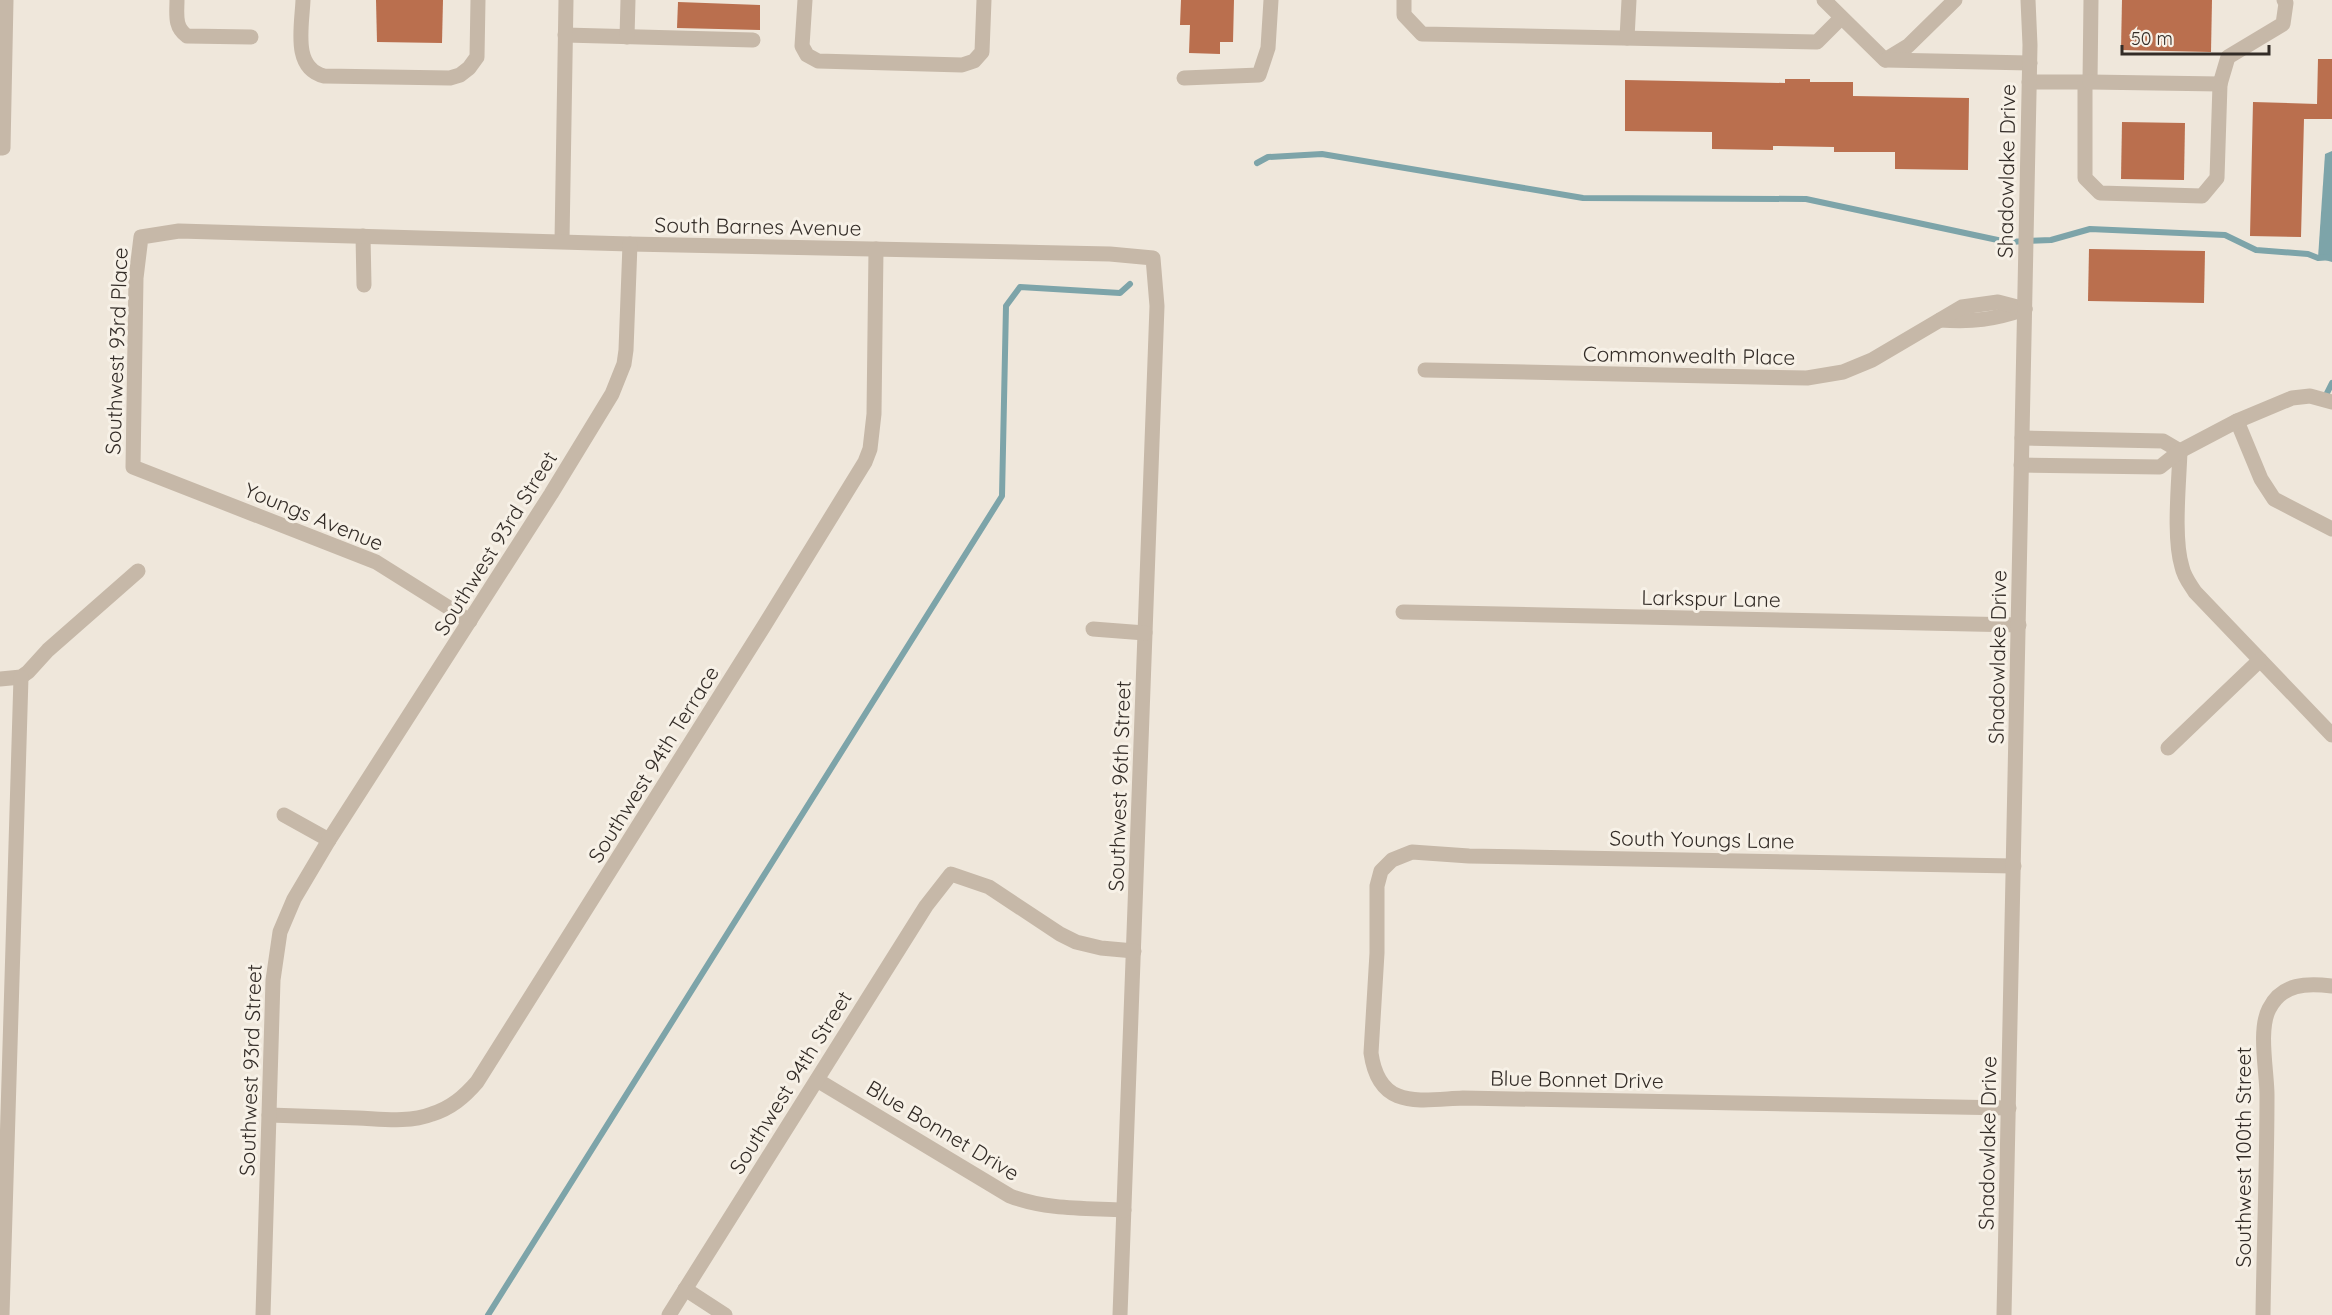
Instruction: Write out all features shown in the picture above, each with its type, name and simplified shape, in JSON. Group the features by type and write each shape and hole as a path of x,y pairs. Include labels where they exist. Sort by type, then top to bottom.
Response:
{"street":[{"path":"0,148 3,148 6,0"},
{"path":"177,0 177,23 179,31 186,36 250,37"},
{"path":"303,0 302,54 309,70 316,74 450,78 469,68 477,57 478,0"},
{"path":"562,241 566,0"},
{"path":"627,37 628,0"},
{"path":"805,0 802,46 807,55 818,61 962,65 974,61 982,52 984,0"},
{"path":"1184,78 1259,75 1268,48 1271,0"},
{"path":"1404,0 1404,15 1422,34 1816,42 1841,18"},
{"path":"1628,38 1629,0"},
{"path":"1824,0 1885,60 2030,63"},
{"path":"1885,60 1908,46 1955,0"},
{"name":"Shadowlake Drive","path":"2004,1315 2030,63 2028,0"},
{"path":"2091,0 2085,178 2100,194 2202,196 2217,178 2220,84 2228,57 2283,24 2286,3 2284,0"},
{"path":"566,35 753,40"},
{"path":"2029,82 2220,84"},
{"name":"South Barnes Avenue","path":"141,237 179,231 630,244 1110,254 1153,258"},
{"path":"363,236 364,285"},
{"name":"Southwest 93rd Place","path":"133,467 136,278 141,237"},
{"name":"Southwest 93rd Street","path":"263,1315 273,980 280,932 294,899 329,840 551,494 617,381 626,350 630,244"},
{"name":"Southwest 94th Terrace","path":"270,1115 392,1119 421,1117 431,1115 463,1098 477,1082 865,462 870,449 874,414 876,249"},
{"name":"Southwest 96th Street","path":"1120,1315 1157,306 1153,258"},
{"name":"Commonwealth Place","path":"1425,370 1807,378 1843,372 1857,366 1962,307 1998,302 2025,309"},
{"path":"2021,465 2160,466 2180,451 2236,421 2292,398 2310,396 2332,402"},
{"path":"2236,421 2261,479 2274,499 2332,529"},
{"path":"2022,438 2163,441 2180,451"},
{"path":"2107,464 2108,440"},
{"path":"2180,451 2178,546 2182,568 2195,592 2332,735"},
{"name":"Youngs Avenue","path":"133,467 376,562 470,621"},
{"path":"0,679 21,677 28,672 57,642 138,571"},
{"name":"Larkspur Lane","path":"1403,612 2019,625"},
{"path":"1093,629 1145,633"},
{"path":"2168,748 2260,660"},
{"path":"2,1315 21,677"},
{"path":"284,815 329,840"},
{"name":"South Youngs Lane","path":"1392,860 1412,852 1422,852 1469,856 2014,866"},
{"name":"Blue Bonnet Drive","path":"1392,860 1381,871 1377,886 1377,953 1371,1053 1373,1069 1378,1080 1385,1089 1402,1098 2008,1108"},
{"name":"Southwest 94th Street","path":"669,1315 926,906 951,874 989,887 1076,942 1101,948 1134,951"},
{"name":"Southwest 100th Street","path":"2263,1315 2266,1015 2280,993 2295,986 2305,984 2332,986"},
{"name":"Blue Bonnet Drive","path":"817,1080 1010,1196 1056,1207 1124,1210"},
{"path":"685,1290 725,1315"}],"water":[{"path":"2332,151 2332,262 2318,258 2325,154"}],"building":[{"path":"376,0 443,0 442,43 377,42"},
{"path":"1181,0 1234,0 1233,42 1220,42 1220,54 1189,53 1190,25 1180,25"},
{"path":"2122,0 2212,0 2211,52 2121,50"},
{"path":"678,2 760,5 760,30 677,28"},
{"path":"2318,59 2332,59 2332,119 2304,119 2301,237 2250,236 2253,102 2317,104"},
{"path":"1785,79 1810,79 1810,82 1853,82 1853,96 1969,98 1968,170 1895,169 1895,152 1834,152 1834,147 1773,146 1773,150 1712,149 1712,132 1625,131 1625,80 1785,83"},
{"path":"2122,122 2185,123 2184,180 2121,179"},
{"path":"2089,249 2205,251 2204,303 2088,301"}],"waterway":[{"path":"1257,163 1268,157 1322,154 1583,198 1806,199 2007,242 2051,240 2090,229 2225,235 2256,250 2308,254 2318,258 2332,257"},
{"path":"488,1315 1002,496 1006,306 1020,287 1120,293 1130,284"},
{"path":"2324,399 2332,383"}]}
